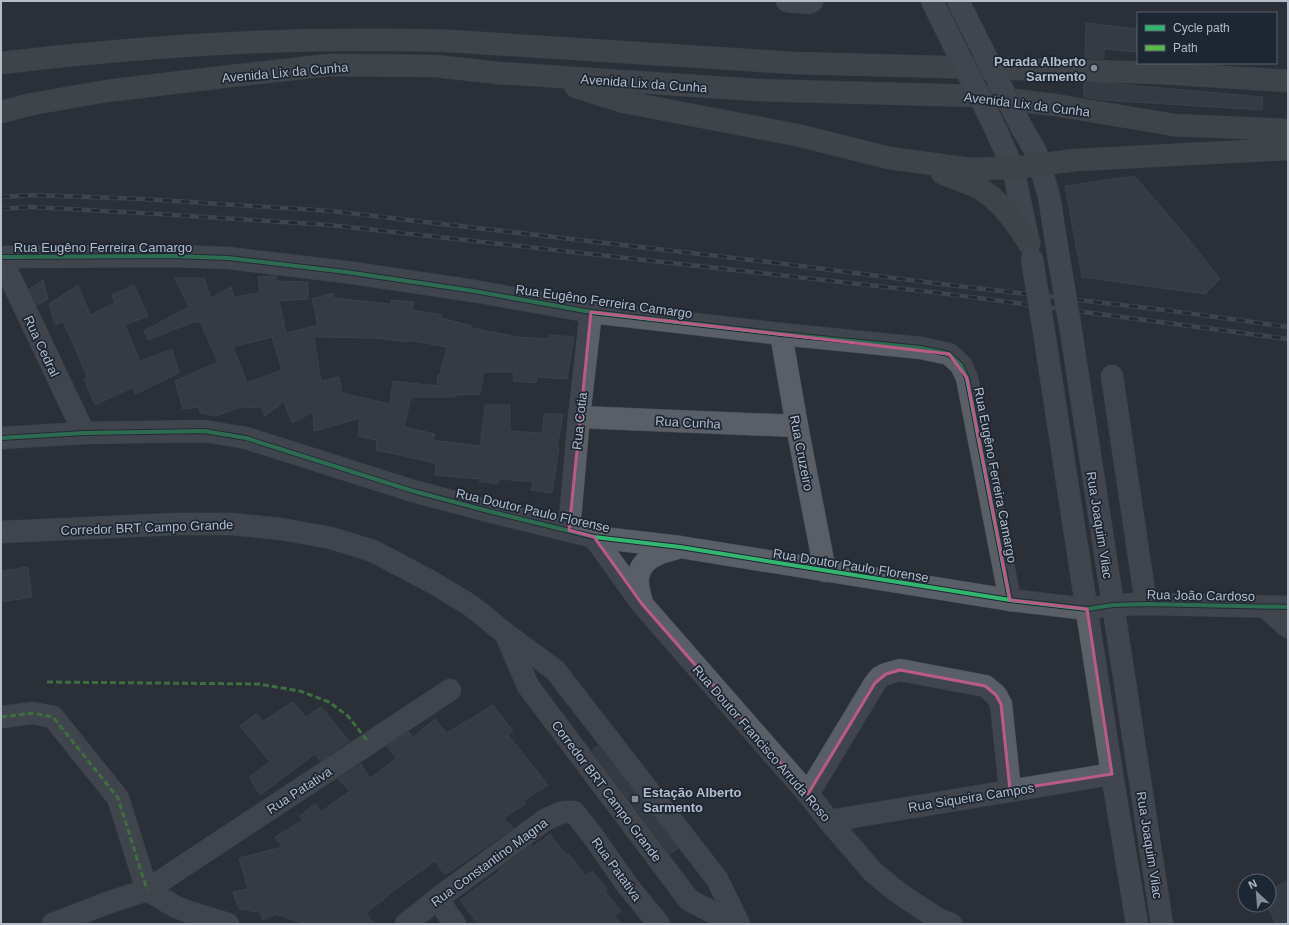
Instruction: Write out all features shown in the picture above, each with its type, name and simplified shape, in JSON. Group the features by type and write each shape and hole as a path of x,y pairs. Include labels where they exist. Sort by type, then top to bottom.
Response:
{"highway":[{"name":"Avenida Lix da Cunha","path":"1,64 151,48 247,42 400,39 795,63 1160,73 1288,81"},
{"name":"Avenida Lix da Cunha","path":"1,112 32,104 107,91 222,77 330,66 435,66 499,73 757,90 980,96 1055,105 1174,125 1288,130"},
{"path":"542,76 624,102 797,135 932,169 977,187 993,198 1010,216 1031,251"},
{"path":"889,158 970,169 1012,168 1076,160 1288,149"}],"main road":[{"name":"Rua Joaquim Vilac","path":"932,1 998,132 1012,168 1031,251 1112,774 1137,924"},
{"name":"Rua Joaquim Vilac","path":"958,1 1023,130 1036,152 1049,196 1162,924"}],"street":[{"path":"787,1 809,3 812,1"},
{"name":"Rua Eugêno Ferreira Camargo","path":"1,258 174,256 228,258 346,272 474,291 591,312 781,334 920,348 949,354 961,365 967,378 1010,600"},
{"name":"Rua Cedral","path":"1,258 84,433"},
{"name":"Rua Cotia","path":"569,530 579,417 591,312"},
{"name":"Rua Cruzeiro","path":"781,334 825,571"},
{"path":"1112,376 1146,604"},
{"name":"Rua Cunha","path":"579,417 797,426"},
{"name":"Rua Doutor Paulo Florense","path":"1,438 84,433 204,431 239,436 413,491 594,537 680,547 1010,600 1087,609 1113,605"},
{"name":"Corredor BRT Campo Grande","path":"1,532 176,524 232,524 281,529 330,538 374,551 430,581 470,605 555,670 717,879 739,924"},
{"name":"Rua Doutor Francisco Arruda Roso","path":"594,537 642,604 808,794 873,872 900,894 938,919 951,924"},
{"path":"642,604 638,578 645,563 652,557 662,552 680,547"},
{"name":"Rua João Cardoso","path":"1113,605 1146,604 1288,607"},
{"path":"1265,607 1288,626"},
{"name":"Corredor BRT Campo Grande","path":"506,634 528,686 689,900 735,924"},
{"path":"808,794 875,683 880,677 900,670 986,686 996,694 1001,704 1010,790"},
{"name":"Rua Patativa","path":"53,924 107,903 147,890 450,690"},
{"path":"1,717 33,713 54,718 118,798 147,890 176,907 228,924"},
{"name":"Rua Siqueira Campos","path":"829,821 1112,774"},
{"name":"Rua Constantino Magna","path":"406,924 437,899 545,820 565,812 572,812 576,814"},
{"name":"Rua Patativa","path":"576,814 627,885 659,924"},
{"path":"437,899 455,924"}],"highlighted area":[{"path":"591,312 949,354 967,378 1010,600 1087,609 1112,774 1010,790 1001,704 996,695 985,686 900,670 886,674 875,683 808,794 642,604 594,537 569,530"}],"building":[{"path":"1086,23 1137,29 1137,52 1104,49 1104,59 1085,58"},
{"path":"1084,83 1117,84 1263,97 1262,110 1103,100 1084,97"},
{"path":"1134,176 1177,225 1220,279 1205,294 1082,277 1065,186"},
{"path":"276,276 276,281 308,282 308,299 279,301 286,333 318,325 312,299 333,293 333,298 391,304 391,300 414,302 412,310 442,315 441,318 472,326 472,328 518,337 549,339 550,335 574,337 567,379 537,377 536,383 513,381 514,372 484,372 480,394 456,395 455,397 411,397 404,427 435,434 433,440 480,446 485,405 510,405 510,431 542,433 544,414 563,414 557,448 559,448 552,493 531,490 533,482 499,479 498,484 479,481 480,479 435,475 436,463 376,450 377,440 358,436 360,418 314,431 313,412 292,423 284,402 265,416 261,407 238,408 216,416 200,413 199,407 183,409 175,381 218,362 200,322 197,323 196,321 148,340 144,331 189,307 175,278 204,278 211,298 231,287 234,297 260,293 258,277","holes":["272,337 282,370 247,383 233,347","314,337 375,338 407,342 407,340 447,347 440,374 438,374 437,386 393,381 390,404 342,393 339,377 321,381"]},
{"path":"43,280 48,299 37,305 29,289"},
{"path":"78,285 90,315 115,303 112,295 134,285 148,316 125,325 140,361 172,349 179,373 135,394 133,387 95,405 84,379 88,378 63,321 55,325 49,304"},
{"path":"28,567 32,597 1,602 1,571"},
{"path":"293,702 306,717 321,707 349,741 320,761 315,754 260,795 249,777 270,762 240,726 257,713 262,722"},
{"path":"493,705 513,731 508,735 548,785 523,801 525,804 504,818 513,828 445,875 435,861 366,913 374,924 306,924 275,914 263,920 260,912 239,909 233,892 248,889 239,858 283,847 275,837 303,820 300,816 315,804 321,812 350,791 338,779 361,764 370,779 396,758 387,746 409,732 413,737 435,719 447,733"},
{"path":"598,746 678,848 670,854 592,750"},
{"path":"550,834 566,855 568,853 586,876 592,871 607,889 605,891 621,911 615,916 621,924 478,924 460,900 500,871 499,869"},
{"path":"1288,880 1288,924 1276,924 1271,913 1277,913 1277,886"}],"railway":[{"path":"1,197 32,195 143,199 331,211 1165,310 1288,327"},
{"path":"1,209 32,207 330,225 940,293 1288,339"}],"marked path":[{"path":"47,682 259,684 300,691 329,702 348,716 369,743"},
{"path":"1,717 33,713 53,717 118,798 147,890"}],"cycle path":[{"path":"1,257 174,256 228,258 346,272 474,291 591,312 781,334 921,348 949,354 961,365 967,378 1010,600"},
{"path":"1,438 84,433 204,431 246,438 413,491 594,537 680,547 1010,600 1087,609 1113,605 1146,604 1288,607"}],"place":[{"name":"Parada Alberto Sarmento","path":"1094,68"},
{"name":"Estação Alberto Sarmento","path":"635,799"}]}
